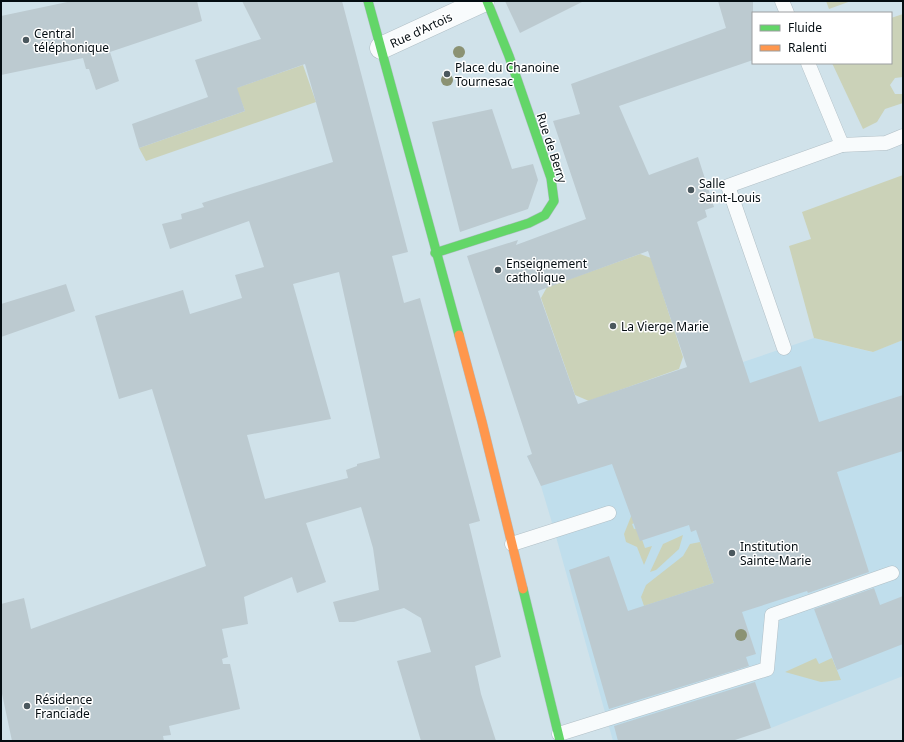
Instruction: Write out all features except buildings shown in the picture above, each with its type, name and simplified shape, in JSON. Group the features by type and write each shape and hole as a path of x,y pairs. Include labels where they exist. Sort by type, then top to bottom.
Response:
{"main road":[{"path":"368,1 482,422 559,738"},
{"name":"Rue de Berry","path":"435,253 529,223 545,215 554,201 550,178 509,56 487,1"}],"street":[{"name":"Rue d'Artois","path":"381,48 483,1"}],"lane":[{"path":"782,1 787,12"},
{"path":"808,64 842,145"},
{"path":"784,348 728,186 842,145 886,143 903,136"},
{"path":"512,544 609,513"},
{"path":"559,738 767,669 772,615 892,573"}],"shaded area":[{"name":"Institution Sainte-Marie","path":"814,338 872,352 903,340 903,676 771,728 764,710 668,741 613,741 541,486 527,456 573,441 743,362"}],"green space":[{"path":"826,1 851,1 829,9"},
{"path":"903,14 903,77 895,78 890,85 895,94 903,94 903,103 885,109 877,122 863,129 832,64 892,64 892,18"},
{"path":"303,65 316,102 146,161 139,148 245,111 236,88"},
{"path":"903,175 903,340 873,352 814,338 789,246 811,239 802,212"},
{"path":"640,254 651,258 683,357 679,369 589,401 575,395 541,298 547,287"},
{"path":"632,514 635,523 632,524 634,529 638,528 645,548 652,546 644,565 637,547 626,542 624,534"},
{"path":"683,535 679,549 656,570 650,572 663,544"},
{"path":"700,542 714,583 644,606 641,597 646,585 683,556 690,544"},
{"path":"816,658 819,664 832,658 841,680 821,682 785,672"}],"traffic: fast":[{"path":"368,1 459,335"},
{"path":"435,253 529,223 545,215 554,201 551,178 509,56 487,1"},
{"path":"523,589 560,741"}],"traffic: slow":[{"path":"459,335 523,589"}],"place":[{"name":"Central téléphonique","path":"26,40"},
{"name":"Place du Chanoine Tournesac","path":"447,74"},
{"name":"Salle Saint-Louis","path":"691,190"},
{"name":"Enseignement catholique","path":"498,270"},
{"name":"La Vierge Marie","path":"613,326"},
{"name":"Institution Sainte-Marie","path":"732,553"},
{"name":"Résidence Franciade","path":"27,706"}]}
